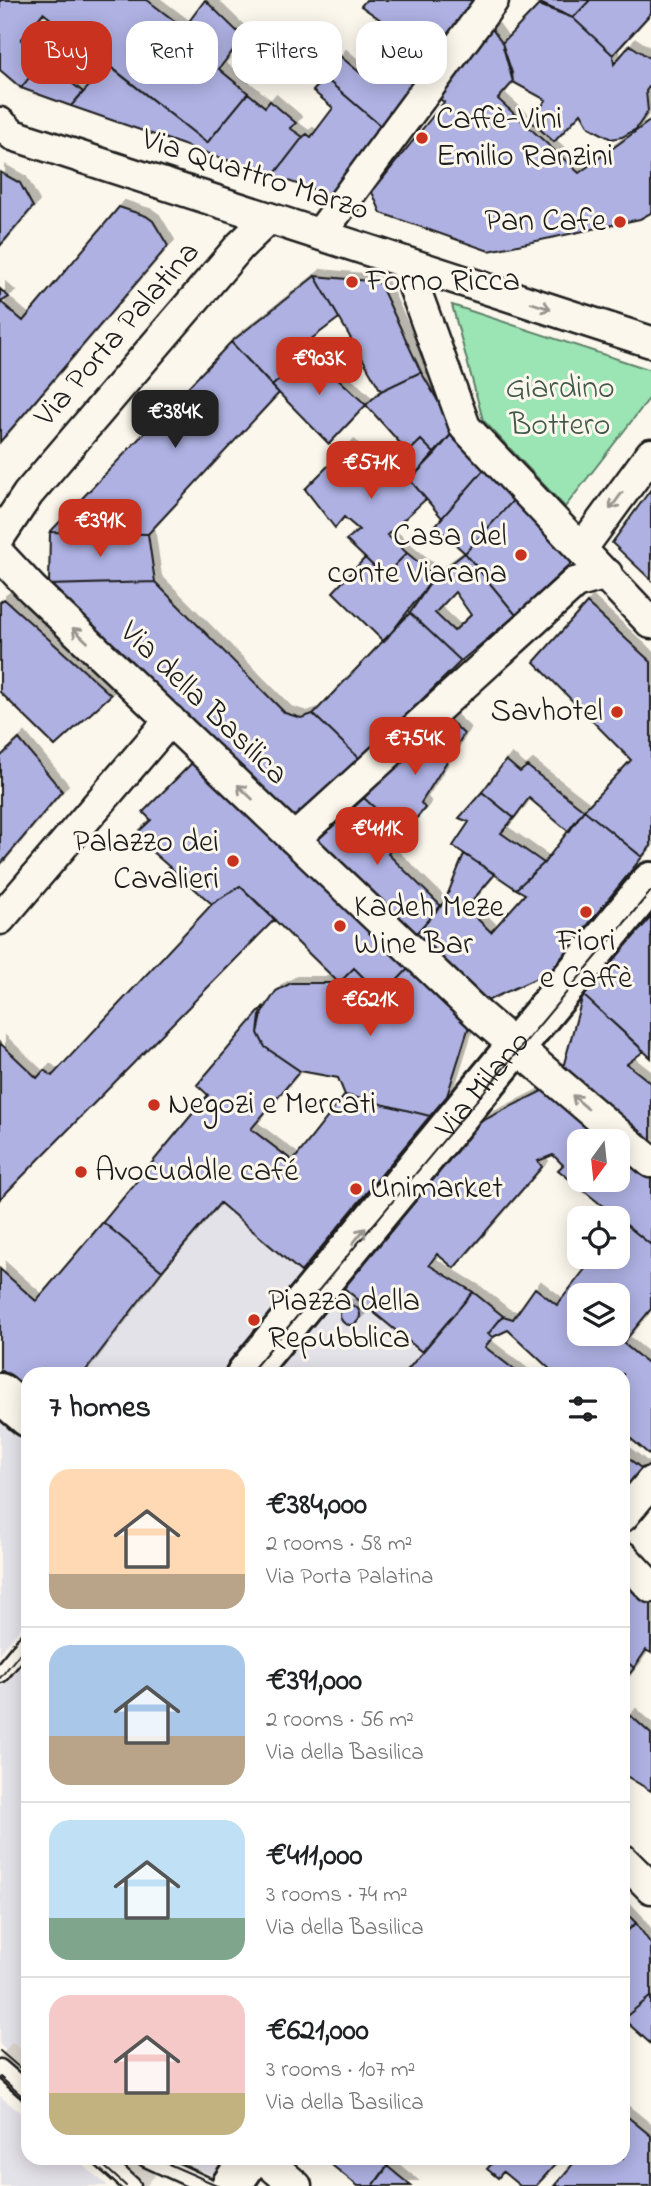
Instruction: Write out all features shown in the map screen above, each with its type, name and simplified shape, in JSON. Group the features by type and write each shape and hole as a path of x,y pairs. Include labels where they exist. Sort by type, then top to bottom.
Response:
{"street":[{"path":"320,234 493,0"},
{"name":"Via Quattro Marzo","path":"6,129 651,342"},
{"name":"Via Porta Palatina","path":"0,536 28,494 240,246 269,218"},
{"path":"405,262 465,427 651,623"},
{"path":"582,548 651,454"},
{"name":"Via della Basilica","path":"0,555 479,1015 651,1162"},
{"path":"294,839 575,583 607,574"},
{"path":"0,919 170,720"},
{"name":"Via Milano","path":"252,1367 514,1045 651,882"},
{"path":"0,1393 21,1412"},
{"path":"630,1508 651,1482"},
{"path":"630,1564 651,1587"},
{"path":"630,1867 651,1888"},
{"path":"231,2186 245,2165"},
{"path":"271,2165 296,2186"}],"lane":[{"path":"0,1674 21,1648"},
{"path":"0,2068 21,2086"},
{"path":"109,2165 132,2186"},
{"path":"161,2165 207,2186"}],"shaded area":[{"name":"Piazza della Repubblica","path":"220,1203 301,1272 309,1275 241,1367 89,1367"},
{"path":"333,1284 344,1288 422,1352 410,1367 267,1367"},
{"path":"0,1410 21,1428 21,1628 0,1653"},
{"path":"21,1662 21,2063 0,2045 0,1688"},
{"path":"0,2096 21,2113 21,2165 82,2165 108,2186 0,2186"},
{"path":"186,2165 223,2165 212,2175"}],"green space":[{"name":"Giardino Bottero","path":"452,305 651,370 651,396 565,507 483,420"}],"building":[{"path":"0,0 147,0 175,21 126,21 126,79 112,68 112,21 53,21 43,13 36,21 21,21 21,84 24,84 21,88 0,70"},
{"path":"205,0 232,26 232,52 219,69 232,80 232,84 237,84 248,93 207,143 133,84 218,84 218,21 189,21"},
{"path":"366,0 479,0 447,38 447,21 382,21 361,6"},
{"path":"533,0 590,0 573,18"},
{"path":"590,0 651,0 651,13 613,55 573,18"},
{"path":"539,5 573,18 613,55 614,64 630,45 651,59 651,84 646,91 648,111 636,129 622,137 611,139 589,127 581,113 554,142 531,121 546,100 513,82 502,43"},
{"path":"492,29 502,43 513,82 498,99 579,173 651,120 651,213 640,219 489,251 381,213 372,192 444,102 438,98"},
{"path":"342,58 356,69 356,84 416,86 383,128 332,84 342,84"},
{"path":"112,68 126,79 126,84 132,84 207,143 248,93 265,107 270,101 296,123 290,128 303,137 273,176 71,106 91,84 112,84"},
{"path":"24,84 73,84 83,92 71,106 21,88"},
{"path":"319,84 332,84 383,128 333,196 273,176 303,137 307,134 311,137 333,108 313,91"},
{"path":"0,172 20,183 33,207 0,246"},
{"path":"119,207 153,221 168,246 0,442 0,289 9,297 1,302 23,321"},
{"path":"315,276 379,282 421,372 381,391"},
{"path":"315,276 339,318 302,346 310,352 272,386 231,342"},
{"path":"231,342 279,393 148,534 50,532"},
{"path":"310,352 366,405 329,444 272,386"},
{"path":"421,372 455,430 435,454 421,440 408,452 366,405 381,391"},
{"path":"455,430 488,465 442,518 410,480"},
{"path":"421,440 435,454 410,480 426,499 387,535 407,553 384,576 346,540 359,530 344,517 335,528 305,489 348,446 381,479"},
{"path":"488,465 518,495 465,553 435,526"},
{"path":"651,489 651,580 612,543"},
{"name":"Casa del conte Viarana","path":"518,495 577,558 516,615 465,553"},
{"path":"50,532 148,534 155,582 49,585"},
{"path":"407,553 435,576 384,642 333,592 365,558 384,576"},
{"path":"465,553 516,615 461,661 410,613 435,576","holes":["455,592 471,615 454,631 435,613"]},
{"path":"155,582 285,713 301,718 313,714 361,760 293,820 49,585"},
{"path":"4,599 111,695 55,746 0,692 0,602"},
{"name":"Savhotel","path":"587,603 651,662 651,846 642,857 584,810 631,760 534,662"},
{"path":"410,613 461,661 361,760 313,714"},
{"path":"446,717 464,734 421,803 425,808 403,834 364,798"},
{"path":"19,739 62,791 0,865 0,757"},
{"name":"Palazzo dei Cavalieri","path":"198,757 410,967 382,996 354,968 339,983 240,886 212,904 134,836 151,820 143,812"},
{"path":"506,760 520,772 527,766 584,810 569,832 529,798 514,818 482,792"},
{"path":"482,792 514,818 501,833 544,863 516,889 453,846 469,822 459,818"},
{"path":"364,798 403,834 388,854 441,906 411,939 313,844"},
{"path":"584,810 642,857 550,972 480,1004 411,939 445,901 466,908 491,932 525,894 516,889 544,863"},
{"path":"464,854 495,874 466,908 445,901"},
{"path":"240,886 275,919 0,1199 0,1043 37,1078 44,1070 52,1076 212,904"},
{"path":"651,917 651,1058 583,995"},
{"path":"410,967 469,1026 447,1096 430,1116 345,1095 338,1078 300,1071 265,1047 258,1033 260,1016 276,991 291,983 339,983 354,968 382,996"},
{"path":"583,995 644,1051 627,1064 651,1083 651,1147 630,1129 562,1071"},
{"path":"264,1006 258,1033 265,1047 300,1071 251,1129 293,1161 345,1095 430,1116 301,1272 220,1203 162,1271 103,1222 208,1095 197,1085"},
{"path":"548,1088 598,1129 567,1129 567,1177 558,1170 563,1165 553,1155 538,1161 542,1167 454,1268 437,1254 429,1265 473,1292 422,1352 344,1288 480,1122"},
{"path":"630,1156 651,1174 651,1245 630,1228 630,1206 603,1206 585,1192 630,1192"},
{"path":"103,1222 162,1271 88,1367 21,1367 21,1386 0,1369 0,1269 36,1301"},
{"path":"630,1228 651,1245 651,1309 630,1334 630,1283 574,1283 585,1269 630,1269"},
{"path":"535,1288 557,1305 567,1292 567,1346 627,1346 651,1366 651,1456 630,1438 630,1367 548,1367 508,1330 493,1337 488,1334 503,1316 513,1319"},
{"path":"473,1292 503,1316 488,1334 493,1337 485,1347 511,1367 410,1367"},
{"path":"350,1305 357,1308 360,1315 357,1322 350,1325 343,1322 340,1315 343,1308"},
{"path":"630,1459 646,1472 630,1490"},
{"path":"630,1578 651,1595 651,1653 646,1650 634,1668 630,1664"},
{"path":"630,1715 651,1734 651,1791 630,1778"},
{"path":"630,1917 636,1923 630,1929"},
{"path":"636,1923 651,1944 651,1996 630,2013 630,1929"},
{"path":"651,1996 651,2044 630,2025 630,2013"},
{"path":"630,2119 651,2136 651,2186 554,2186 572,2165 630,2165"},
{"path":"332,2165 389,2165 373,2186 358,2186"},
{"path":"490,2165 555,2165 536,2186 520,2186 503,2172 498,2178 487,2169"},
{"path":"387,2166 411,2186 373,2186"}],"tunnel":[{"path":"0,2057 21,2074"},
{"path":"128,2165 154,2186"}],"tram line":[{"path":"255,1367 651,891"},
{"path":"0,1678 21,1652"},
{"path":"0,2051 21,2069"},
{"path":"0,2077 21,2095"},
{"path":"103,2165 126,2186"},
{"path":"171,2165 219,2186"}],"place":[{"name":"Caffè-Vini Emilio Ranzini","path":"422,138"},
{"name":"Pan Cafe","path":"620,222"},
{"name":"Forno Ricca","path":"352,282"},
{"name":"Casa del conte Viarana","path":"521,555"},
{"name":"Savhotel","path":"617,712"},
{"name":"Palazzo dei Cavalieri","path":"233,861"},
{"name":"Fiori e Caffè","path":"586,912"},
{"name":"Kadeh Meze Wine Bar","path":"340,926"},
{"name":"Negozi e Mercati","path":"154,1105"},
{"name":"Avocuddle café","path":"81,1172"},
{"name":"Unimarket","path":"356,1189"},
{"name":"Piazza della Repubblica","path":"254,1320"}]}
